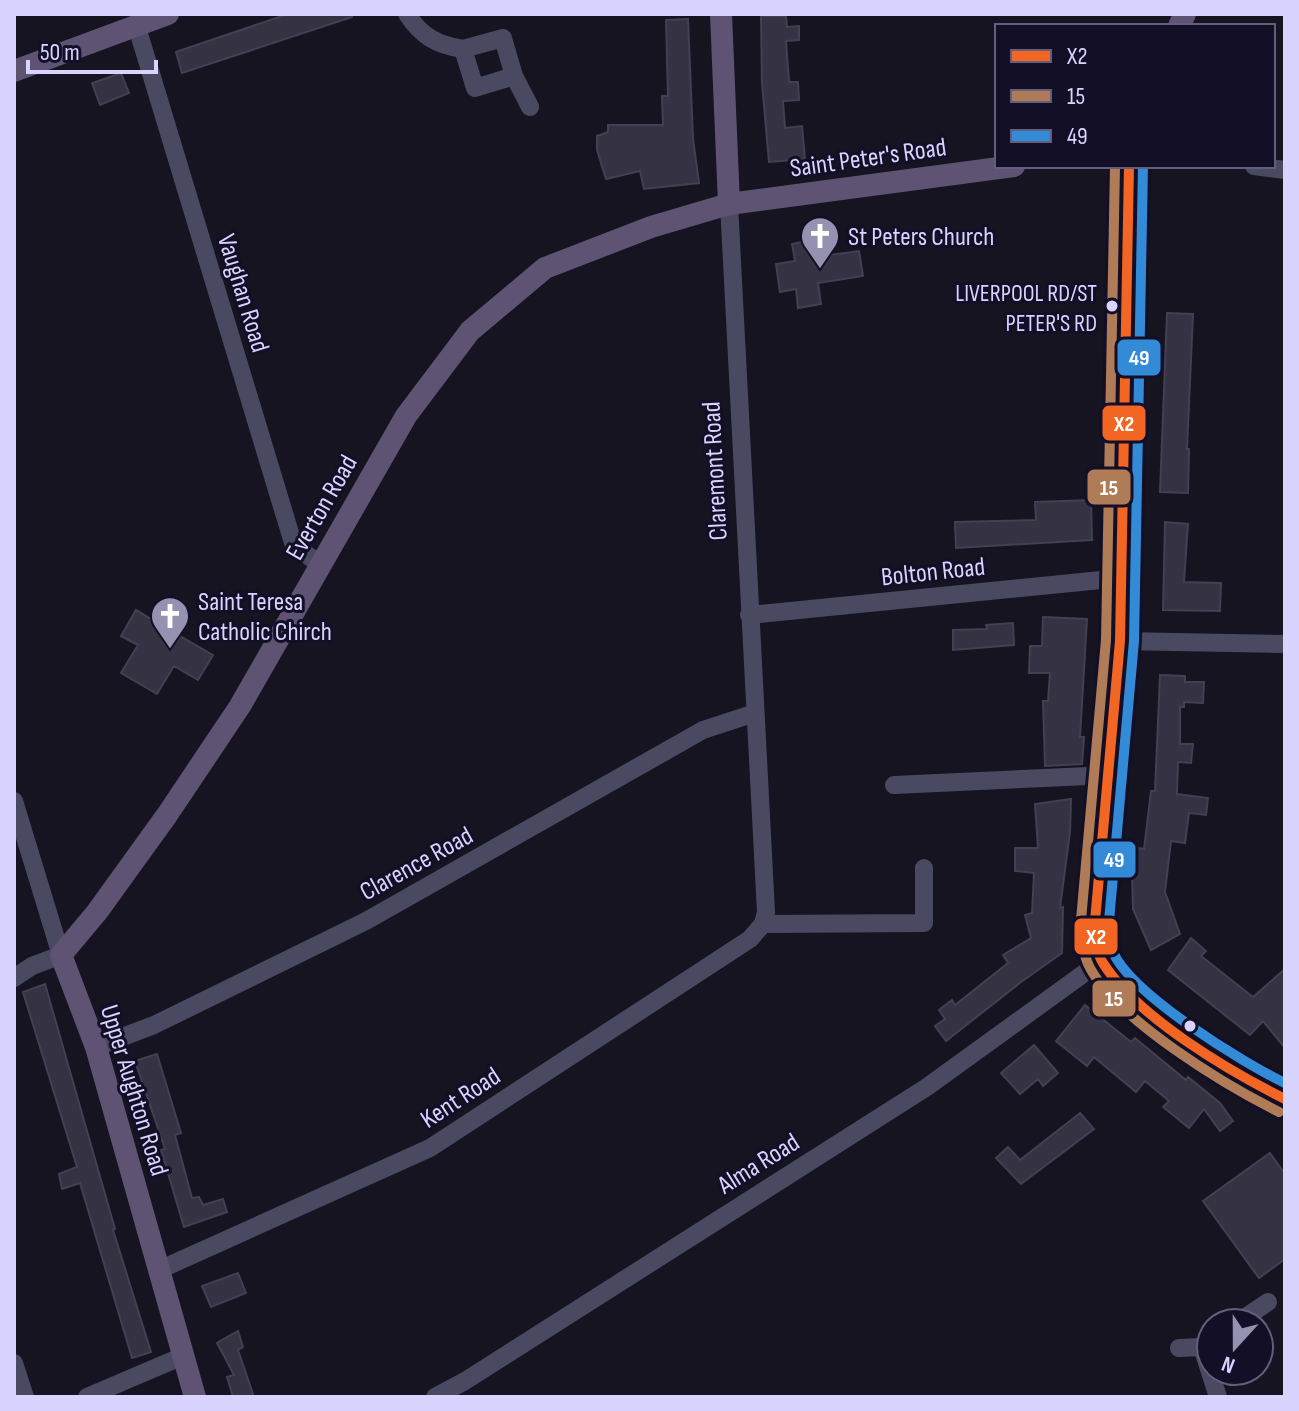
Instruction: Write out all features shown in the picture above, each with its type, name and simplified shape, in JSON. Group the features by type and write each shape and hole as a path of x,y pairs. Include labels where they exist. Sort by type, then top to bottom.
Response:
{"main road":[{"path":"14,71 168,14"},
{"name":"Claremont Road","path":"721,14 729,204"},
{"name":"Saint Peter's Road","path":"729,204 999,168"},
{"name":"Everton Road","path":"61,955 97,912 167,815 240,706 406,416 470,331 545,268 651,227 729,204"},
{"name":"Upper Aughton Road","path":"61,955 96,1047 195,1397"}],"street":[{"path":"407,14 415,27 439,45 463,49 503,38 514,76 530,107"},
{"name":"Vaughan Road","path":"136,24 294,546 320,564"},
{"path":"463,49 475,88 514,76"},
{"path":"1129,168 1120,641 1095,921 1101,961 1139,1002 1231,1070 1285,1099"},
{"name":"Claremont Road","path":"729,204 766,912 763,924"},
{"name":"Bolton Road","path":"749,615 1121,578"},
{"path":"1120,641 1285,644"},
{"name":"Clarence Road","path":"96,1047 154,1025 366,921 703,730 755,713"},
{"path":"894,785 1110,775"},
{"name":"Upper Aughton Road","path":"14,801 61,955"},
{"path":"763,924 924,923 924,868"},
{"name":"Kent Road","path":"159,1270 430,1148 750,939 763,924"},
{"path":"14,978 32,966 61,955"},
{"name":"Alma Road","path":"435,1397 465,1381 927,1087 1101,961"},
{"path":"1261,1307 1268,1302"},
{"path":"1179,1348 1195,1346"},
{"path":"87,1397 183,1356"},
{"path":"14,1363 25,1397"}],"building":[{"path":"288,14 352,14 352,17 182,73 176,52"},
{"path":"761,16 786,16 787,27 799,26 799,40 786,41 789,82 798,82 799,100 783,101 785,128 802,126 805,159 769,162 762,83"},
{"path":"688,19 693,139 699,183 644,189 640,171 606,179 597,150 597,136 608,132 608,125 663,125 662,96 668,96 666,20"},
{"path":"121,73 129,93 100,105 92,83"},
{"name":"St Peters Church","path":"812,240 815,257 859,251 863,276 818,283 821,304 798,308 796,289 780,292 776,264 795,261 792,244"},
{"path":"1167,313 1193,314 1188,493 1160,492"},
{"path":"1091,500 1092,540 956,548 955,522 1036,520 1035,502"},
{"path":"1165,522 1188,524 1184,582 1221,583 1220,611 1163,610"},
{"name":"Saint Teresa Catholic Chirch","path":"165,606 187,618 180,636 213,655 198,680 174,666 157,694 121,673 138,645 121,636 136,610 156,622"},
{"path":"1043,617 1087,619 1080,737 1084,737 1082,764 1045,766 1043,701 1048,701 1050,673 1029,673 1030,646 1042,646"},
{"path":"1013,623 1014,645 953,650 953,630 987,629 986,625"},
{"path":"1160,675 1185,676 1185,682 1204,682 1203,703 1184,702 1184,707 1180,707 1180,744 1193,744 1191,763 1178,762 1177,794 1208,798 1206,815 1189,813 1185,843 1171,841 1165,892 1180,934 1151,950 1133,909 1132,877 1138,848 1144,849 1151,791 1155,791"},
{"path":"1071,799 1060,908 1063,907 1062,953 946,1041 935,1026 945,1019 939,1010 952,1000 955,1005 1008,963 1003,955 1031,938 1025,915 1032,913 1034,873 1015,871 1015,848 1038,848 1035,804"},
{"path":"1191,938 1206,951 1201,956 1253,997 1285,969 1285,1048 1263,1021 1250,1035 1168,970"},
{"path":"45,984 113,1230 151,1352 132,1358 80,1183 62,1189 59,1174 77,1167 23,992"},
{"path":"1085,1005 1131,1042 1135,1038 1186,1080 1188,1077 1220,1103 1233,1121 1220,1131 1204,1109 1189,1128 1163,1107 1169,1101 1145,1081 1136,1092 1094,1057 1087,1066 1056,1041"},
{"path":"1034,1045 1058,1073 1043,1086 1038,1079 1020,1094 1001,1073"},
{"path":"157,1054 181,1133 175,1135 192,1198 199,1197 203,1205 223,1199 227,1212 184,1227 161,1150 165,1149 135,1061"},
{"path":"1080,1113 1094,1129 1021,1184 996,1158 1008,1147 1020,1160"},
{"path":"1270,1153 1285,1174 1285,1259 1259,1278 1203,1201"},
{"path":"238,1273 246,1293 211,1307 202,1286"},
{"path":"238,1331 243,1347 238,1350 254,1397 233,1397 227,1377 234,1375 217,1343"}],"transit line":[{"name":"15","path":"1115,168 1106,640 1081,920 1084,950 1090,968 1104,988 1148,1030 1203,1069 1279,1112"},
{"name":"X2","path":"1129,168 1120,641 1095,921 1097,948 1100,958 1118,983 1161,1022 1212,1058 1285,1099"},
{"name":"49","path":"1143,168 1134,641 1109,921 1111,945 1124,969 1164,1007 1217,1044 1285,1083"}],"place":[{"name":"St Peters Church","path":"820,270"},
{"name":"LIVERPOOL RD/ST PETER'S RD","path":"1112,306"},
{"name":"Saint Teresa Catholic Chirch","path":"170,650"}]}
